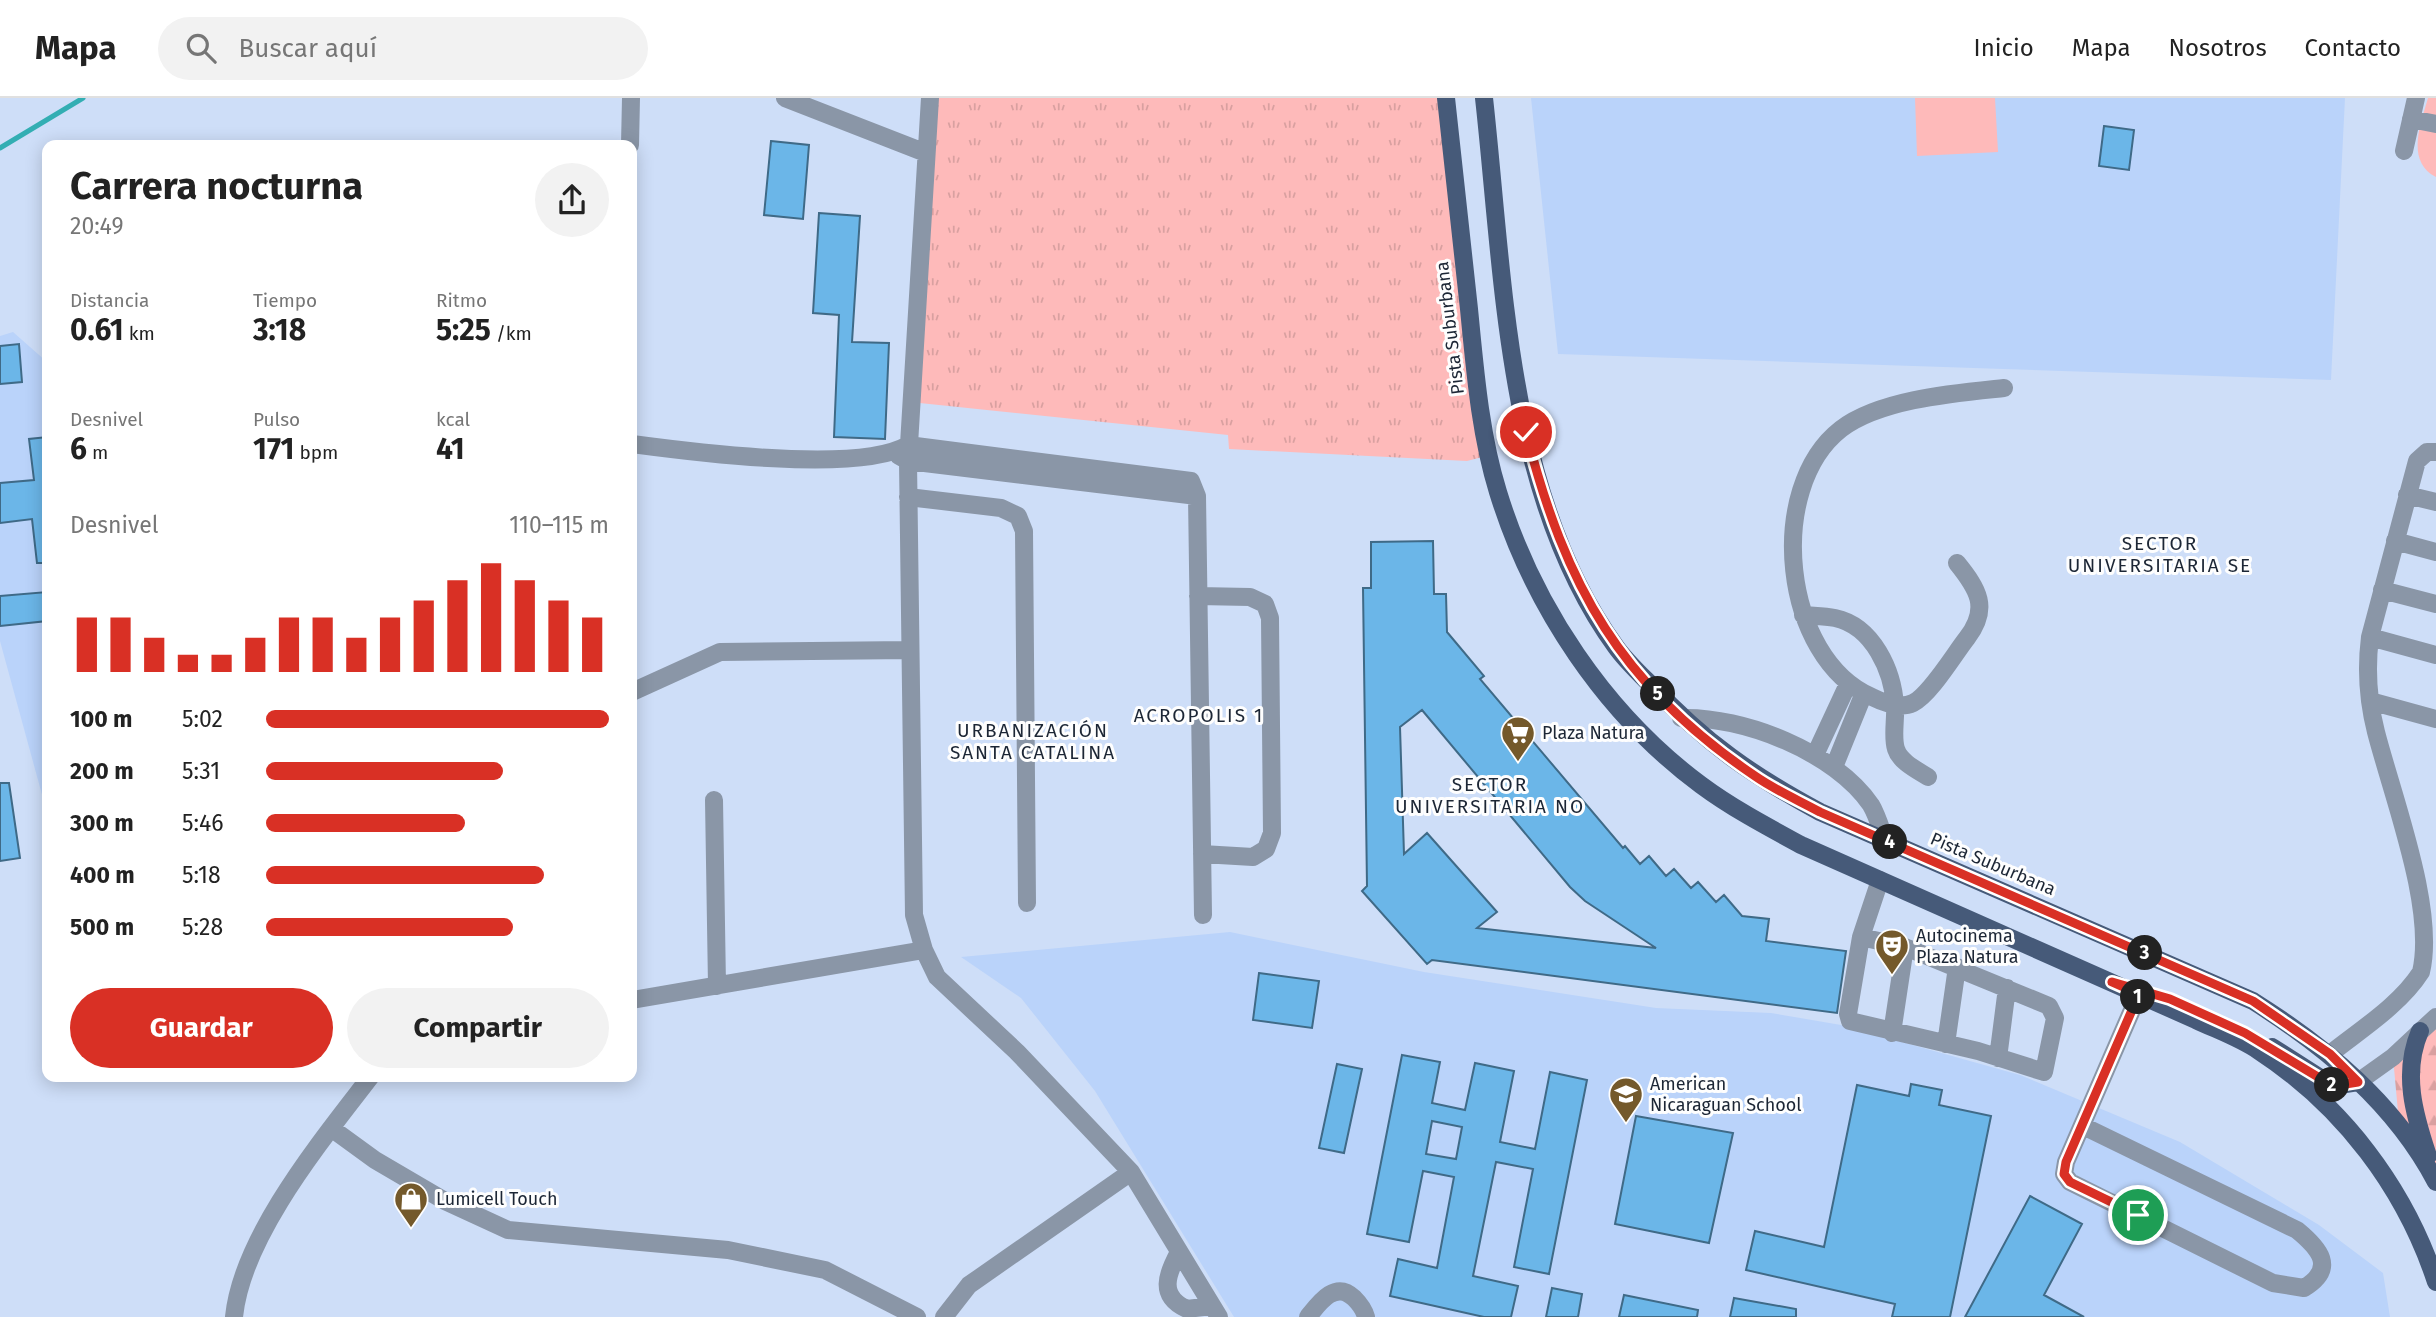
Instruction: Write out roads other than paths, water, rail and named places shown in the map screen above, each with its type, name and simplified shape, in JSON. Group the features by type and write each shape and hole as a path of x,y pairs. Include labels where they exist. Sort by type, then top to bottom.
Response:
{"main road":[{"name":"Pista Suburbana","path":"1446,98 1483,424 1498,492 1526,565 1550,614 1612,700 1657,748 1700,784 1745,814 1790,839 2139,994 2256,1049 2278,1064 2346,1125 2393,1187 2421,1238 2436,1282"},
{"name":"Pista Suburbana","path":"1484,98 1516,379 1543,498 1558,542 1585,598 1616,649 1681,718 1710,744 1757,778 1820,812 2253,1001 2330,1054 2399,1123 2435,1181"},
{"path":"2112,982 2170,999 2245,1033 2333,1086 2358,1082"},
{"path":"2420,1031 2411,1052 2410,1075 2416,1119 2435,1181"}],"street":[{"path":"630,140 631,98"},
{"path":"785,98 926,153"},
{"path":"930,98 904,453 908,496 914,915 924,950 937,976 1017,1052 1131,1172 1216,1311"},
{"path":"2404,151 2416,98"},
{"path":"2411,119 2436,124"},
{"path":"1957,564 1977,589 1980,611 1971,633 1926,692 1913,703 1895,705 1864,693 1848,684 1829,665 1802,615 1794,545 1802,488 1818,451 1843,428 1886,408 2004,388"},
{"path":"637,445 726,457 838,458 904,453 1182,478 1191,481 1197,496 1203,915"},
{"path":"2330,1054 2405,992 2421,971 2431,946 2435,924 2431,895 2376,732 2370,701 2367,660 2370,637 2417,461 2427,452 2436,452"},
{"path":"2407,495 2436,502"},
{"path":"908,496 1001,508 1018,516 1024,531 1027,904"},
{"path":"2395,541 2436,552"},
{"path":"2382,590 2436,604"},
{"path":"1198,596 1250,597 1265,604 1270,618 1272,833 1266,849 1253,857 1202,855"},
{"path":"1802,615 1838,618 1856,628 1881,653 1890,674 1895,705 1895,748 1904,761 1928,777"},
{"path":"2370,637 2436,655"},
{"path":"637,690 720,652 910,650"},
{"path":"1815,755 1848,684"},
{"path":"1834,767 1864,693"},
{"path":"2370,701 2436,719"},
{"path":"1681,718 1703,717 1756,730 1815,755 1834,767 1871,806 1885,840"},
{"path":"713,800 717,986"},
{"path":"1861,937 1905,947 2049,1006 2055,1018 2044,1072 1946,1044 1850,1021 1848,1014 1861,937 1880,880"},
{"path":"1892,1033 1905,947"},
{"path":"637,999 924,950"},
{"path":"1946,1044 1957,967"},
{"path":"1998,1058 2007,988"},
{"path":"2083,1126 2297,1230 2321,1254 2322,1266 2316,1281 2304,1288 2273,1283 2070,1182 2064,1174 2066,1162 2139,994"},
{"path":"2358,1082 2393,1057 2436,1017"},
{"path":"234,1317 247,1267 265,1226 331,1128 366,1082"},
{"path":"331,1128 375,1160 445,1201 508,1230 728,1250 825,1270 917,1317"},
{"path":"944,1317 969,1285 1131,1172"},
{"path":"1180,1252 1167,1273 1166,1286 1170,1298 1187,1309 1216,1311"},
{"path":"1308,1317 1324,1297 1335,1292 1349,1293 1360,1304 1366,1317"}],"waterway":[{"path":"0,148 83,98"}],"place":[{"name":"Plaza Natura","path":"1518,763"},
{"name":"Autocinema Plaza Natura","path":"1892,976"},
{"name":"American Nicaraguan School","path":"1626,1124"},
{"name":"Lumicell Touch","path":"411,1229"}],"district":[{"name":"SECTOR UNIVERSITARIA SE","path":"2160,554"},
{"name":"ACROPOLIS 1","path":"1199,715"},
{"name":"URBANIZACIÓN SANTA CATALINA","path":"1033,741"},
{"name":"SECTOR UNIVERSITARIA NO","path":"1490,795"}]}
